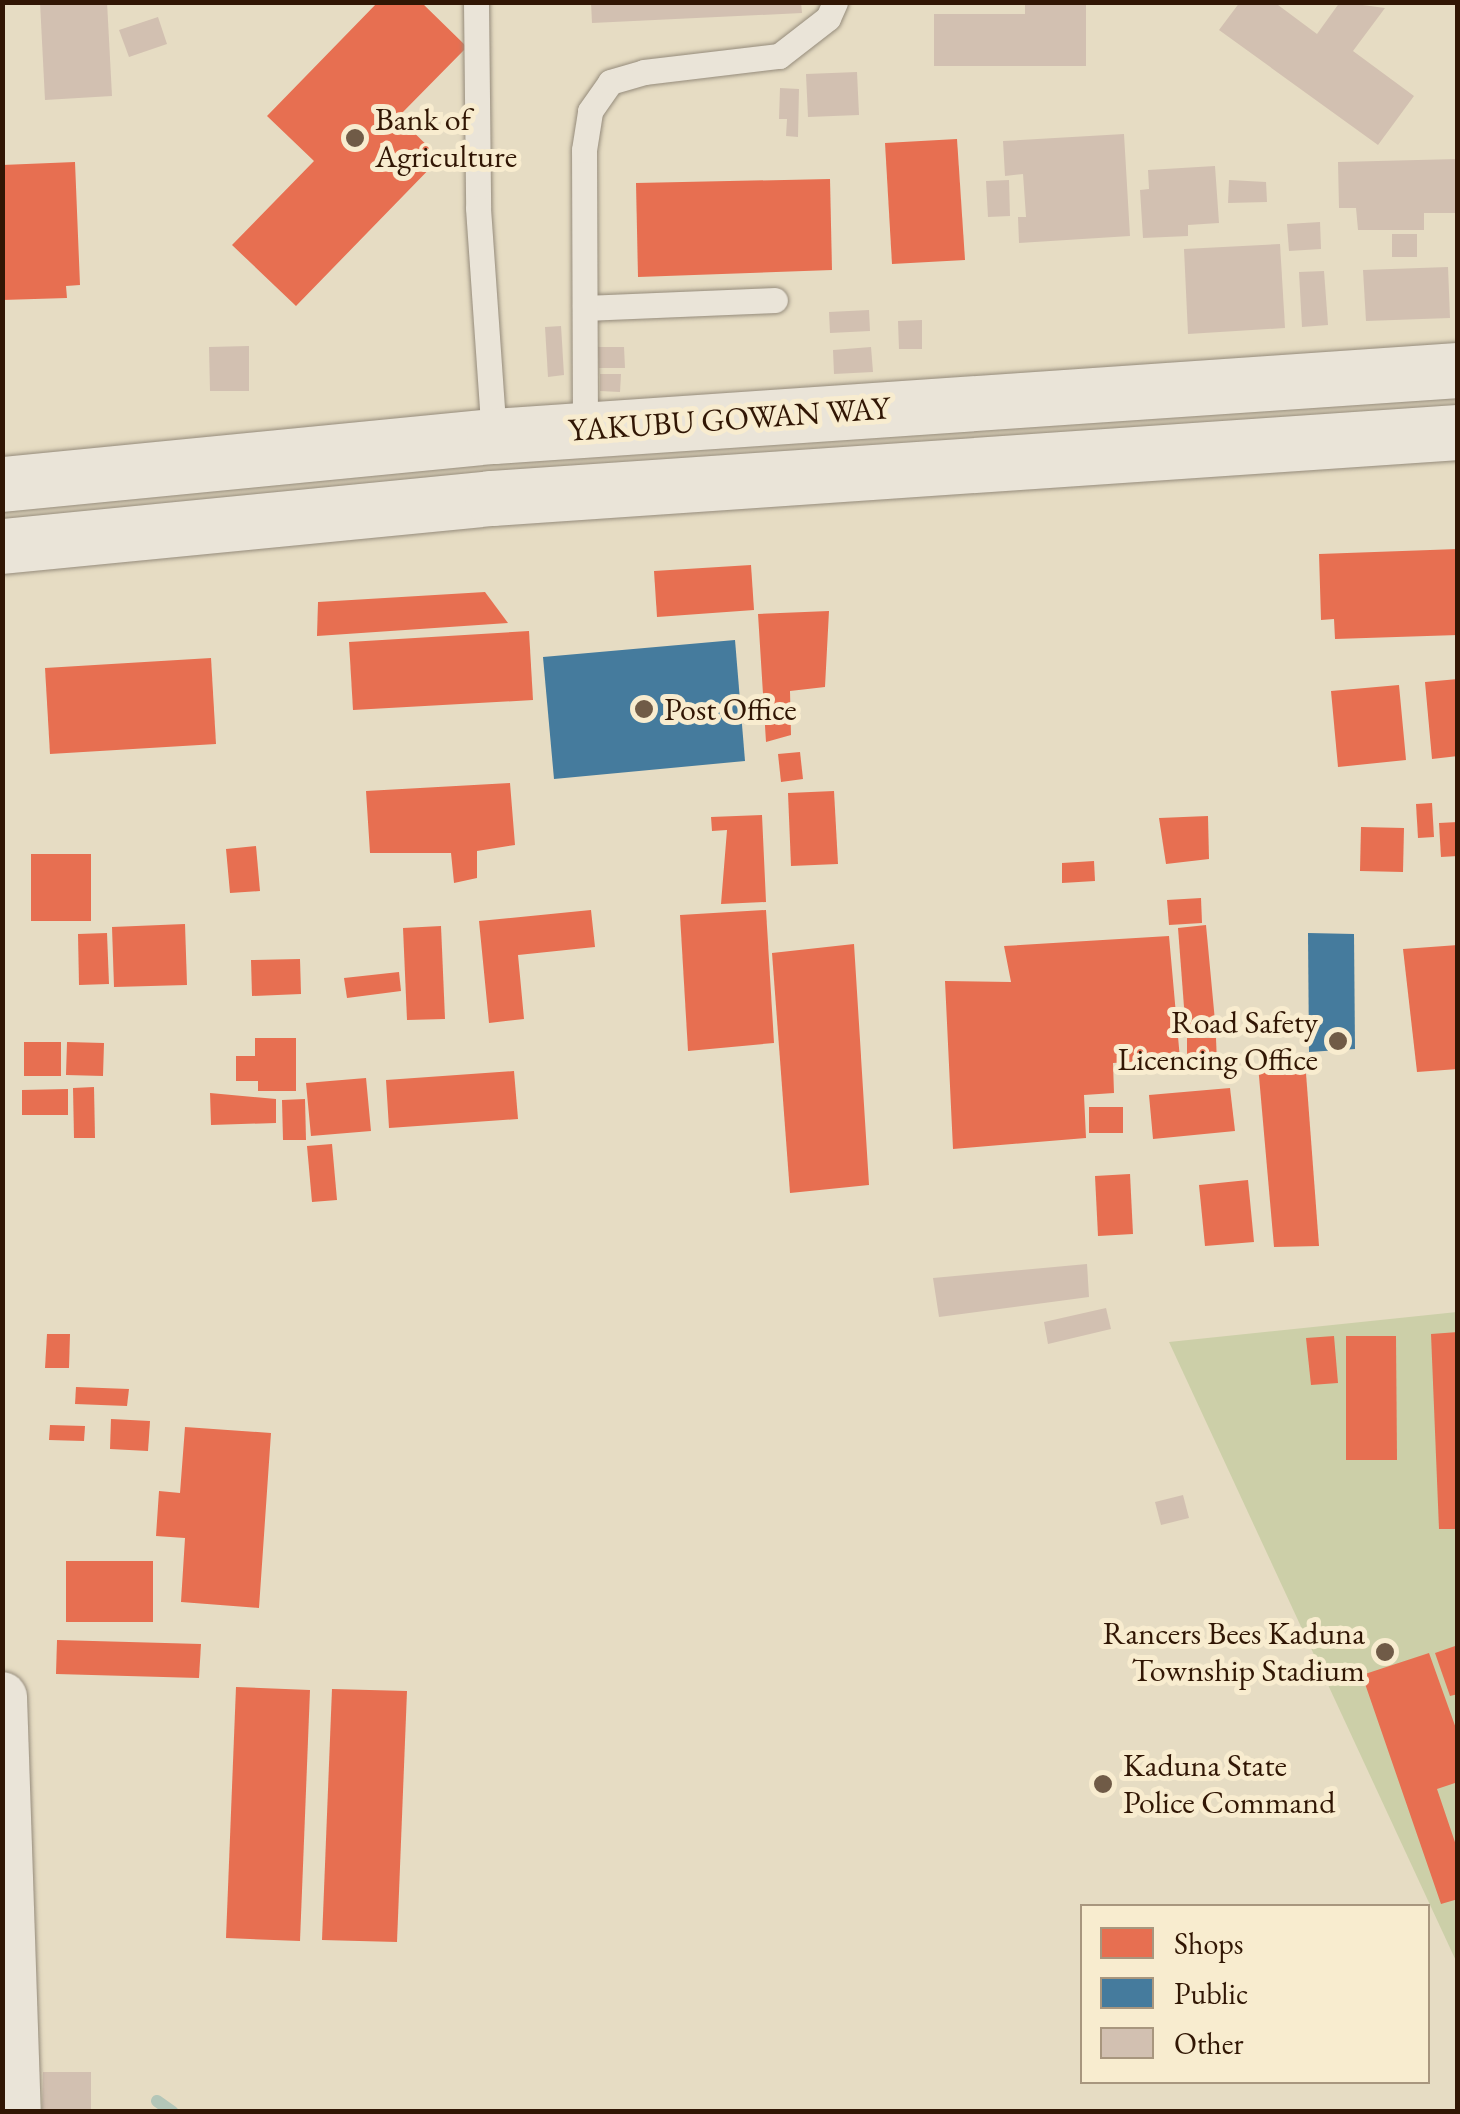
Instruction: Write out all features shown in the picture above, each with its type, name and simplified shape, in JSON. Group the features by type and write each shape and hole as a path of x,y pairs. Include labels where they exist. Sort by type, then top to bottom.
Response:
{"street":[{"name":"YAKUBU GOWAN WAY","path":"2,484 494,436 1458,370"},
{"name":"YAKUBU GOWAN WAY","path":"2,546 492,498 1458,432"},
{"path":"2,1697 9,2036 16,2112"}],"lane":[{"path":"476,2 478,208 494,436"},
{"path":"584,429 584,150 590,111 610,82 779,56 828,18 835,2"},
{"path":"584,308 775,300"}],"green space":[{"name":"Rancers Bees Kaduna Township Stadium","path":"1457,1312 1457,1963 1430,1904 1169,1342"}],"building: Shops":[{"name":"Bank of Agriculture","path":"378,2 421,2 467,47 398,117 440,158 296,306 232,245 314,161 267,116"},
{"path":"957,139 965,260 892,264 885,143"},
{"path":"75,162 80,285 66,286 67,298 2,300 2,165"},
{"path":"830,179 832,270 638,277 636,183"},
{"path":"1458,549 1458,635 1335,639 1334,619 1321,620 1319,554"},
{"path":"751,565 754,610 657,617 654,571"},
{"path":"485,592 508,623 317,636 318,602"},
{"path":"829,611 825,687 790,691 791,735 766,742 758,614"},
{"path":"529,631 533,700 353,710 349,642"},
{"path":"211,658 216,744 50,754 45,668"},
{"path":"1458,679 1458,756 1432,759 1425,682"},
{"path":"1399,685 1406,760 1338,767 1331,691"},
{"path":"800,752 803,779 781,782 778,754"},
{"path":"510,783 515,845 477,851 477,878 454,883 451,853 370,853 366,791"},
{"path":"834,791 838,864 791,866 788,793"},
{"path":"1432,803 1434,837 1418,838 1416,804"},
{"path":"762,815 766,902 721,904 727,830 712,831 711,817"},
{"path":"1208,816 1209,859 1166,864 1159,818"},
{"path":"1458,822 1458,856 1441,857 1439,823"},
{"path":"1361,827 1404,828 1403,872 1360,871"},
{"path":"256,846 260,891 230,893 226,849"},
{"path":"31,854 91,854 91,921 31,921"},
{"path":"1094,861 1095,881 1062,883 1062,863"},
{"path":"1201,898 1202,923 1169,925 1167,900"},
{"path":"591,910 595,947 518,955 524,1019 489,1023 479,921"},
{"path":"766,910 774,1043 688,1051 680,915"},
{"path":"185,924 187,985 114,987 112,927"},
{"path":"1206,925 1216,1032 1186,1033 1178,928"},
{"path":"441,926 445,1019 407,1020 403,928"},
{"path":"107,933 109,984 79,985 78,934"},
{"path":"1169,936 1180,1059 1113,1063 1114,1093 1084,1095 1086,1138 953,1149 945,981 1011,982 1004,946"},
{"path":"854,944 869,1185 790,1193 772,953"},
{"path":"1458,945 1458,1069 1417,1072 1403,949"},
{"path":"300,959 301,994 252,996 251,960"},
{"path":"399,972 401,991 347,998 344,978"},
{"path":"255,1038 296,1038 296,1091 258,1091 258,1081 236,1081 236,1056 255,1056"},
{"path":"1187,1038 1216,1038 1217,1064 1187,1065"},
{"path":"24,1042 61,1042 61,1076 24,1076"},
{"path":"67,1042 104,1043 103,1076 66,1075"},
{"path":"1305,1060 1319,1246 1274,1247 1258,1065"},
{"path":"514,1071 518,1119 389,1128 386,1080"},
{"path":"366,1078 371,1131 311,1136 306,1083"},
{"path":"94,1087 95,1138 74,1138 73,1088"},
{"path":"1230,1088 1235,1131 1153,1139 1149,1095"},
{"path":"68,1089 68,1115 22,1115 22,1090"},
{"path":"210,1093 276,1099 276,1123 211,1125"},
{"path":"305,1099 306,1140 283,1140 282,1100"},
{"path":"1089,1107 1123,1107 1123,1133 1089,1133"},
{"path":"332,1144 337,1200 312,1202 307,1146"},
{"path":"1130,1174 1133,1234 1098,1236 1095,1176"},
{"path":"1248,1180 1254,1242 1205,1246 1199,1185"},
{"path":"1458,1332 1458,1529 1439,1529 1431,1334"},
{"path":"47,1334 70,1334 69,1368 45,1368"},
{"path":"1334,1336 1338,1383 1311,1385 1306,1338"},
{"path":"1346,1336 1396,1336 1397,1460 1346,1460"},
{"path":"76,1387 129,1389 127,1406 75,1404"},
{"path":"111,1419 150,1421 148,1451 110,1449"},
{"path":"50,1425 85,1426 84,1441 49,1440"},
{"path":"185,1427 271,1433 259,1608 181,1602 185,1538 156,1536 159,1491 180,1493"},
{"path":"66,1561 153,1561 153,1622 66,1622"},
{"path":"57,1640 201,1644 199,1678 56,1674"},
{"path":"1458,1645 1458,1694 1450,1696 1435,1653"},
{"path":"1429,1653 1458,1734 1458,1782 1437,1789 1458,1851 1458,1899 1441,1904 1362,1675"},
{"path":"236,1687 310,1690 300,1941 226,1938"},
{"path":"332,1689 407,1691 397,1942 322,1940"}],"building: Public":[{"name":"Post Office","path":"735,640 745,761 554,779 543,657"},
{"path":"1308,933 1354,934 1355,1049 1309,1052"}],"building: Other":[{"path":"40,2 107,2 112,96 45,100"},
{"path":"591,2 801,2 802,13 592,23"},
{"path":"1025,2 1086,2 1086,66 934,66 934,14 1025,14"},
{"path":"1240,2 1274,2 1317,34 1340,2 1385,8 1353,51 1414,96 1378,145 1219,30"},
{"path":"158,17 167,44 129,57 119,30"},
{"path":"857,72 859,115 808,117 806,74"},
{"path":"780,88 799,89 798,137 786,136 787,119 779,119"},
{"path":"1124,134 1130,236 1019,243 1018,217 1026,217 1023,174 1005,176 1003,141"},
{"path":"1458,159 1458,213 1424,213 1424,230 1358,230 1356,208 1339,208 1338,162"},
{"path":"1215,166 1219,223 1188,225 1188,236 1143,238 1140,190 1149,189 1148,170"},
{"path":"1009,180 1010,216 988,217 986,181"},
{"path":"1229,180 1266,182 1267,202 1228,203"},
{"path":"1320,222 1321,249 1289,251 1287,224"},
{"path":"1392,234 1417,234 1417,257 1392,257"},
{"path":"1280,244 1285,328 1188,334 1184,249"},
{"path":"1448,267 1450,318 1366,321 1363,270"},
{"path":"1324,271 1328,325 1302,327 1299,272"},
{"path":"869,310 870,331 830,333 829,312"},
{"path":"922,320 922,349 899,349 898,321"},
{"path":"561,326 564,375 548,377 545,327"},
{"path":"249,346 249,391 210,391 209,347"},
{"path":"598,347 624,347 625,368 599,368"},
{"path":"871,347 873,372 834,374 833,350"},
{"path":"600,374 621,374 620,392 600,391"},
{"path":"1087,1264 1089,1297 939,1317 933,1278"},
{"path":"1106,1308 1111,1329 1048,1344 1044,1322"},
{"path":"1183,1495 1189,1518 1161,1525 1155,1502"},
{"path":"43,2072 91,2072 91,2112 42,2112"}],"waterway":[{"path":"157,2101 173,2112"}],"place":[{"name":"Bank of Agriculture","path":"355,138"},
{"name":"Post Office","path":"644,709"},
{"name":"Road Safety Licencing Office","path":"1338,1041"},
{"name":"Rancers Bees Kaduna Township Stadium","path":"1385,1652"},
{"name":"Kaduna State Police Command","path":"1103,1784"}]}
